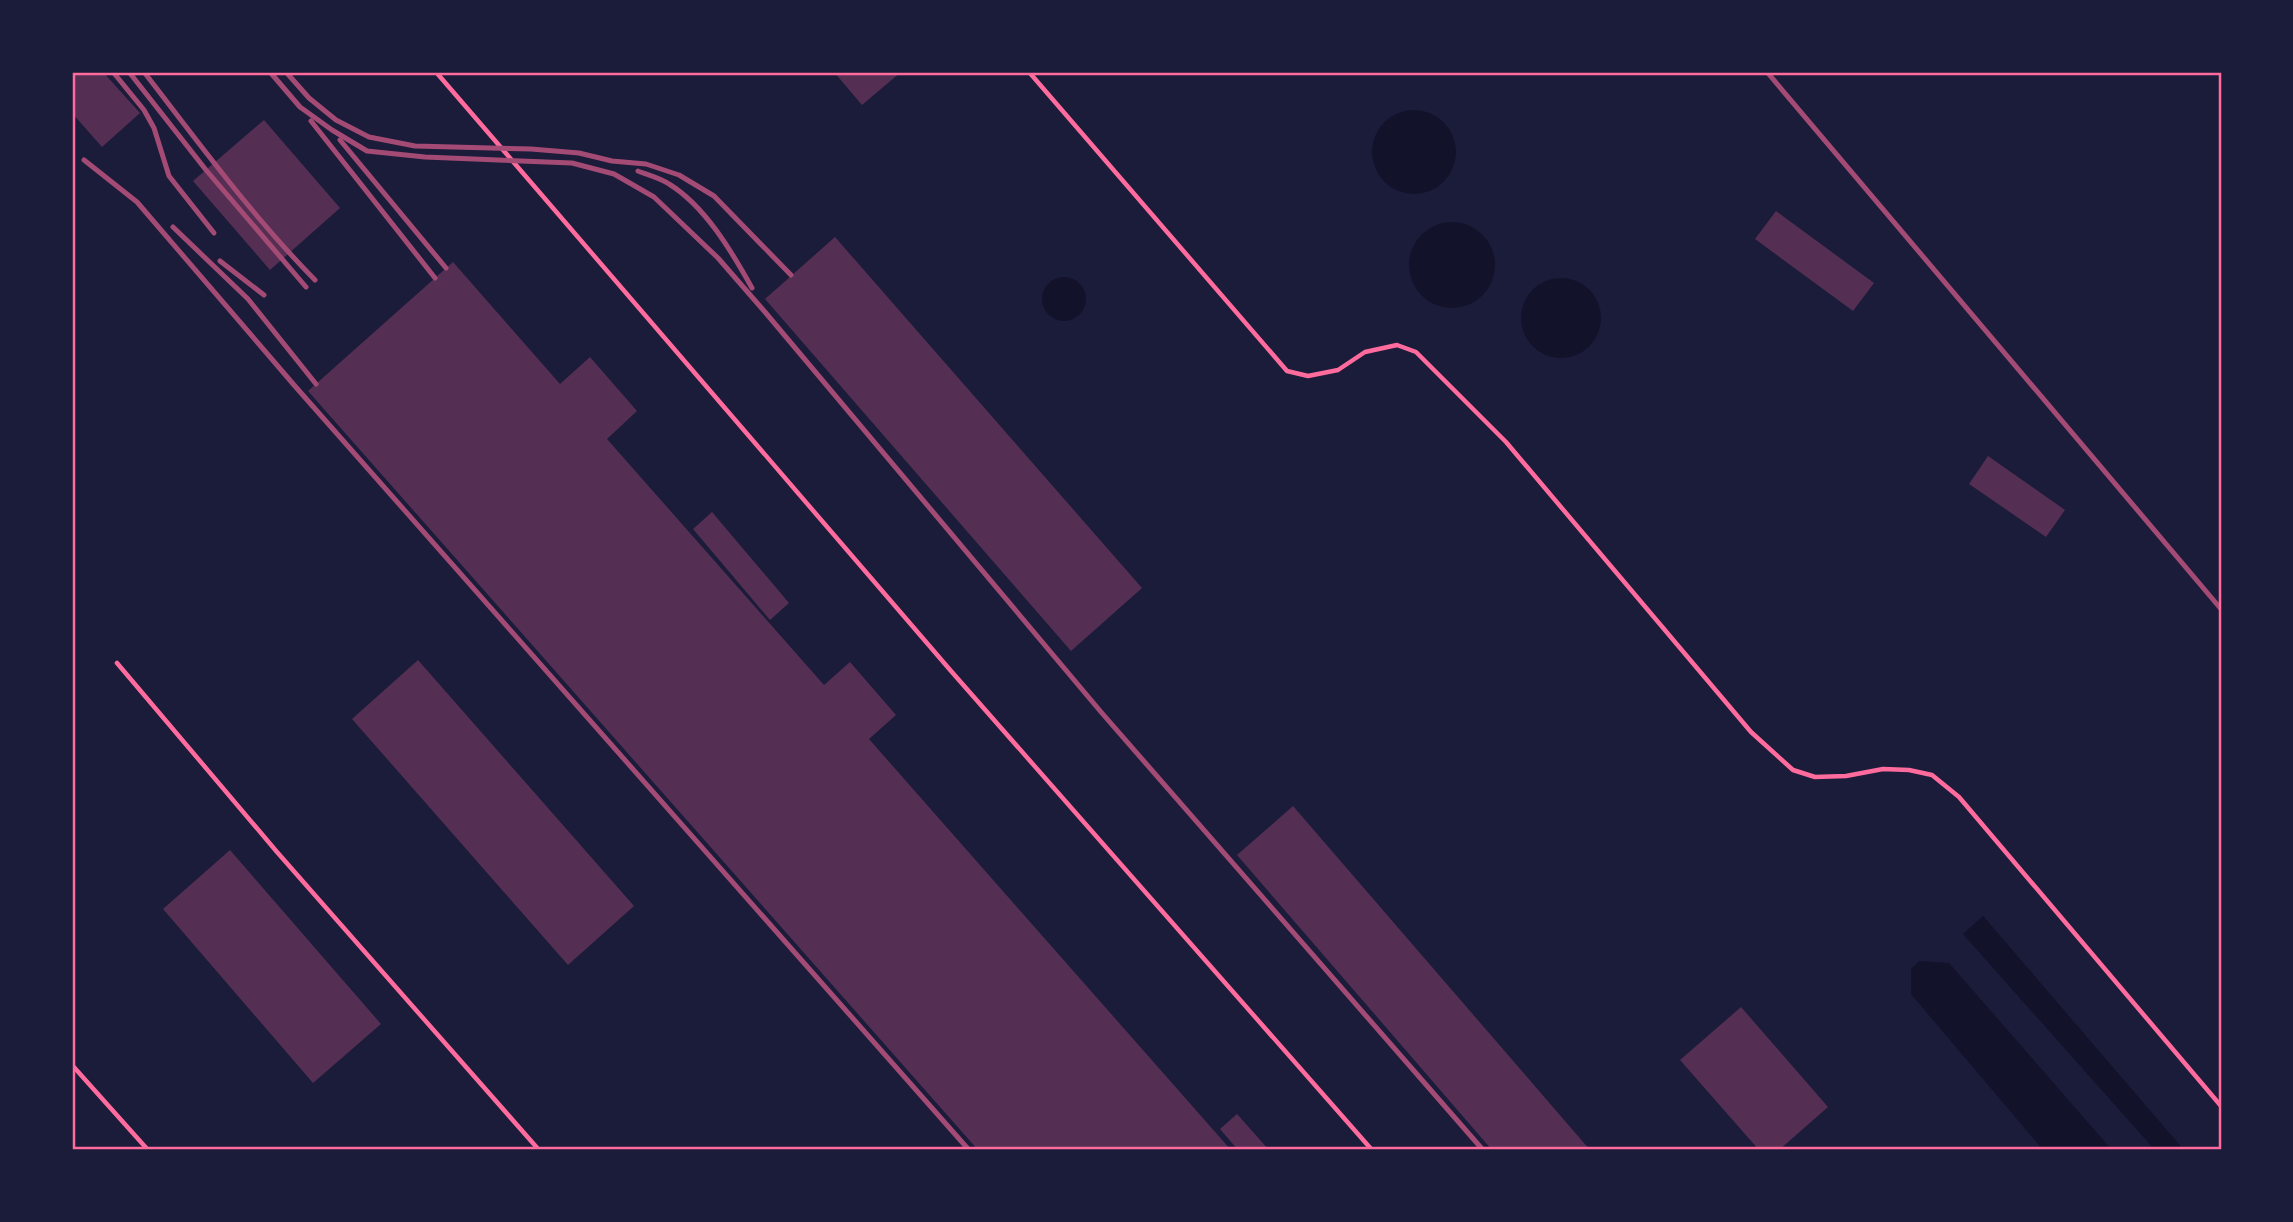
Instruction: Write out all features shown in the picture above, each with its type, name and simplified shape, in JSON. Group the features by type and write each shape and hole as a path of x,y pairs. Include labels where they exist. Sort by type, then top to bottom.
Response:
{"lane":[{"path":"436,72 960,681 1373,1150"},
{"path":"1029,72 1287,371 1308,376 1338,370 1364,352 1397,345 1416,352 1506,442 1751,732 1793,770 1815,777 1846,776 1883,769 1909,769 1932,775 1959,797 2221,1107"},
{"path":"117,663 286,863 539,1150"},
{"path":"72,1065 148,1150"}],"shaded area":[{"path":"1414,110 1437,117 1449,129 1456,152 1449,175 1437,187 1414,194 1391,187 1379,175 1372,152 1379,129 1391,117"},
{"path":"1452,222 1476,229 1488,241 1495,265 1488,289 1476,301 1452,308 1428,301 1416,289 1409,265 1416,241 1428,229"},
{"path":"1064,277 1080,283 1086,299 1080,315 1064,321 1048,315 1042,299 1048,283"},
{"path":"1561,278 1576,281 1589,290 1598,303 1601,318 1598,333 1589,346 1576,355 1561,358 1546,355 1533,346 1524,333 1521,318 1524,303 1533,290 1546,281"},
{"path":"1983,916 2184,1150 2155,1150 1963,934"},
{"path":"1919,961 1949,963 2112,1150 2043,1150 1911,994 1911,969"}],"building":[{"path":"72,72 103,72 140,113 102,147 72,113"},
{"path":"834,72 901,72 862,105"},
{"path":"264,120 340,208 270,270 193,181"},
{"path":"1776,211 1874,283 1853,311 1755,239"},
{"path":"835,237 1142,588 1071,651 765,299"},
{"path":"453,262 560,384 590,357 637,411 607,439 824,685 850,662 896,715 869,739 1231,1150 978,1150 308,391"},
{"path":"1988,456 2065,510 2046,537 1969,484"},
{"path":"712,512 789,603 770,620 693,529"},
{"path":"418,660 634,906 568,965 352,719"},
{"path":"1293,806 1590,1150 1492,1150 1237,855"},
{"path":"230,850 381,1024 313,1083 163,909"},
{"path":"1741,1007 1828,1107 1779,1150 1759,1150 1680,1060"},
{"path":"1237,1114 1269,1150 1238,1150 1220,1129"}],"railway":[{"path":"113,72 144,110 154,128 169,176 214,233"},
{"path":"129,72 206,170 306,287"},
{"path":"144,72 248,205 315,280"},
{"path":"270,72 300,107 367,151 425,157 572,163 614,174 654,197 718,258 765,312 1101,712 1483,1150"},
{"path":"286,72 309,98 336,120 369,137 415,146 579,153 612,161 646,164 679,175 714,196 791,275"},
{"path":"1767,72 2221,609"},
{"path":"311,121 435,278"},
{"path":"340,140 446,268"},
{"path":"84,160 137,202 294,385 969,1150"},
{"path":"638,171 665,182 694,204 726,245 752,288"},
{"path":"173,227 248,299 316,384"},
{"path":"220,261 264,295"}]}
